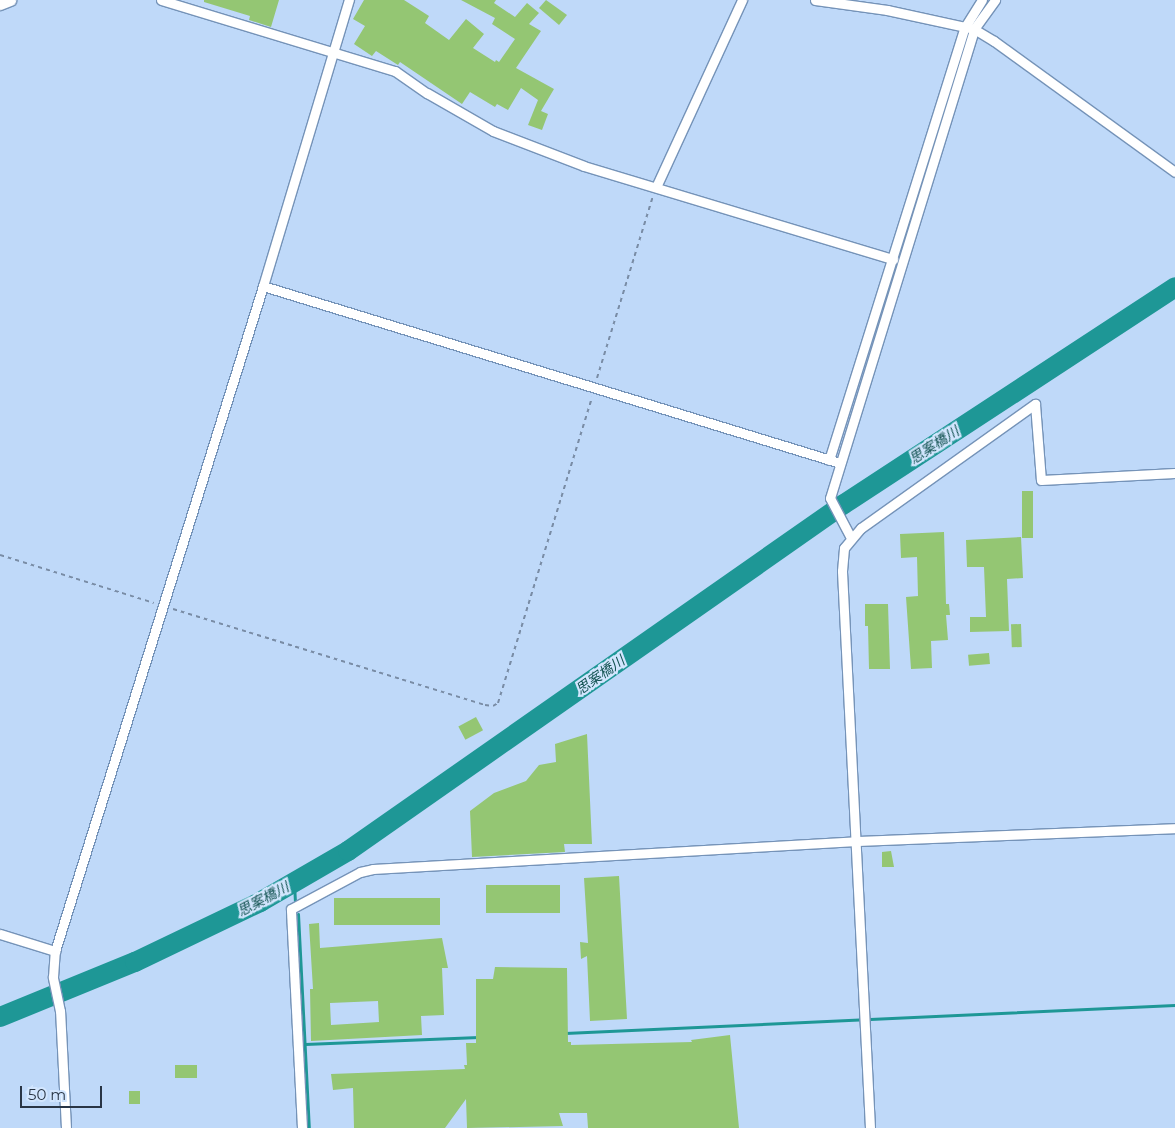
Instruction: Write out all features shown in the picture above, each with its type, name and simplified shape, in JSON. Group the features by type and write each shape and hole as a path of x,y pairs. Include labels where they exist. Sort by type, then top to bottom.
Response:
{"street":[{"path":"0,4 10,0"},
{"path":"161,0 333,54 395,71 456,110 493,131 524,145 584,166 893,259"},
{"path":"66,1128 60,1011 53,977 55,951 264,286 349,0"},
{"path":"656,187 742,0"},
{"path":"815,0 887,10 969,28 994,41 1175,172"},
{"path":"829,460 969,28 982,0"},
{"path":"848,534 830,498 969,28 995,0"},
{"path":"264,286 840,463"},
{"path":"870,1128 842,571 844,548 848,534 1035,404 1041,480 1175,473"},
{"path":"302,1128 290,909 360,872 373,869 856,841 1175,828"},
{"path":"0,934 55,951"}],"path":[{"path":"0,555 486,706 493,706 498,702 501,693 656,187"}],"building":[{"path":"204,0 279,0 271,27 249,20 250,16 204,2"},
{"path":"364,0 404,0 429,16 425,23 449,40 466,19 484,34 473,48 495,62 496,60 499,62 515,39 492,24 495,18 461,0 496,0 494,3 515,17 527,3 539,13 529,24 541,31 516,68 554,89 541,111 548,114 542,130 528,125 538,100 521,88 508,110 497,104 495,107 470,92 462,104 400,62 398,65 376,51 372,56 354,44 365,26 353,19"},
{"path":"546,0 567,15 559,25 539,8"},
{"path":"1022,491 1033,491 1033,538 1022,538"},
{"path":"944,532 946,604 949,604 950,615 946,615 948,640 931,641 932,668 911,669 906,597 918,596 917,557 901,558 900,534"},
{"path":"1021,537 1023,578 1007,579 1009,631 970,632 970,617 986,617 984,567 967,567 966,540"},
{"path":"865,604 888,604 890,669 869,669 868,626 865,626"},
{"path":"1011,624 1021,624 1022,647 1012,647"},
{"path":"989,653 990,664 969,666 968,655"},
{"path":"476,717 483,730 465,740 458,726"},
{"path":"587,734 592,844 564,844 565,852 472,857 470,811 494,793 526,781 539,765 556,762 555,744"},
{"path":"891,851 894,867 882,867 882,852"},
{"path":"619,876 627,1019 590,1021 587,956 581,959 580,942 588,943 584,878"},
{"path":"486,885 560,885 560,913 486,913"},
{"path":"334,898 440,898 440,925 334,925"},
{"path":"319,923 320,948 442,938 448,968 442,968 444,1015 421,1016 422,1035 311,1041 310,989 313,989 309,924","holes":["378,1001 379,1022 331,1025 330,1003"]},
{"path":"495,967 567,968 568,1042 571,1042 571,1045 692,1042 691,1040 730,1035 739,1128 588,1128 587,1113 559,1113 563,1126 467,1128 466,1099 445,1128 354,1128 353,1088 333,1090 331,1074 465,1069 464,1065 467,1065 466,1043 476,1043 476,979 493,979"},
{"path":"175,1065 197,1065 197,1078 175,1078"},
{"path":"129,1091 140,1091 140,1104 129,1104"}],"waterway":[{"name":"思案橋川","path":"0,1017 135,962 260,902 348,851 844,504 1175,287"},
{"path":"294,883 295,901"},
{"path":"298,914 309,1128"},
{"path":"565,1033 1175,1005"},
{"path":"305,1044 479,1037"}]}
